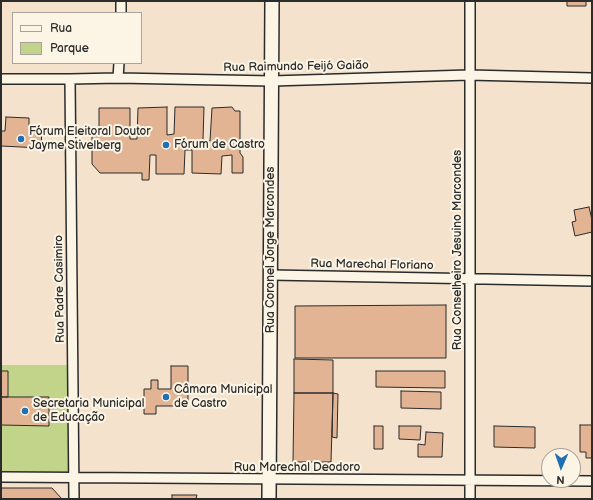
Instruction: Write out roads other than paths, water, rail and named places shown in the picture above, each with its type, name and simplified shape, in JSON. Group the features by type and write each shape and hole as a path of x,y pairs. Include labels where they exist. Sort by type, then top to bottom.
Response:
{"street":[{"path":"120,12 121,1"},
{"name":"Rua Coronel Jorge Marcondes","path":"270,499 272,1"},
{"name":"Rua Conselheiro Jesuino Marcondes","path":"470,1 470,499"},
{"path":"118,78 119,64"},
{"name":"Rua Raimundo Feijó Gaião","path":"1,79 118,78 272,81 469,75 592,78"},
{"name":"Rua Padre Casimiro","path":"70,79 74,499"},
{"name":"Rua Marechal Floriano","path":"271,275 592,281"},
{"name":"Rua Marechal Deodoro","path":"1,477 592,481"}],"place":[{"name":"Fórum Eleitoral Doutor Jayme Stivelberg","path":"21,139"},
{"name":"Fórum de Castro","path":"166,145"},
{"name":"Câmara Municipal de Castro","path":"166,397"},
{"name":"Secretaria Municipal de Educação","path":"25,411"}]}
